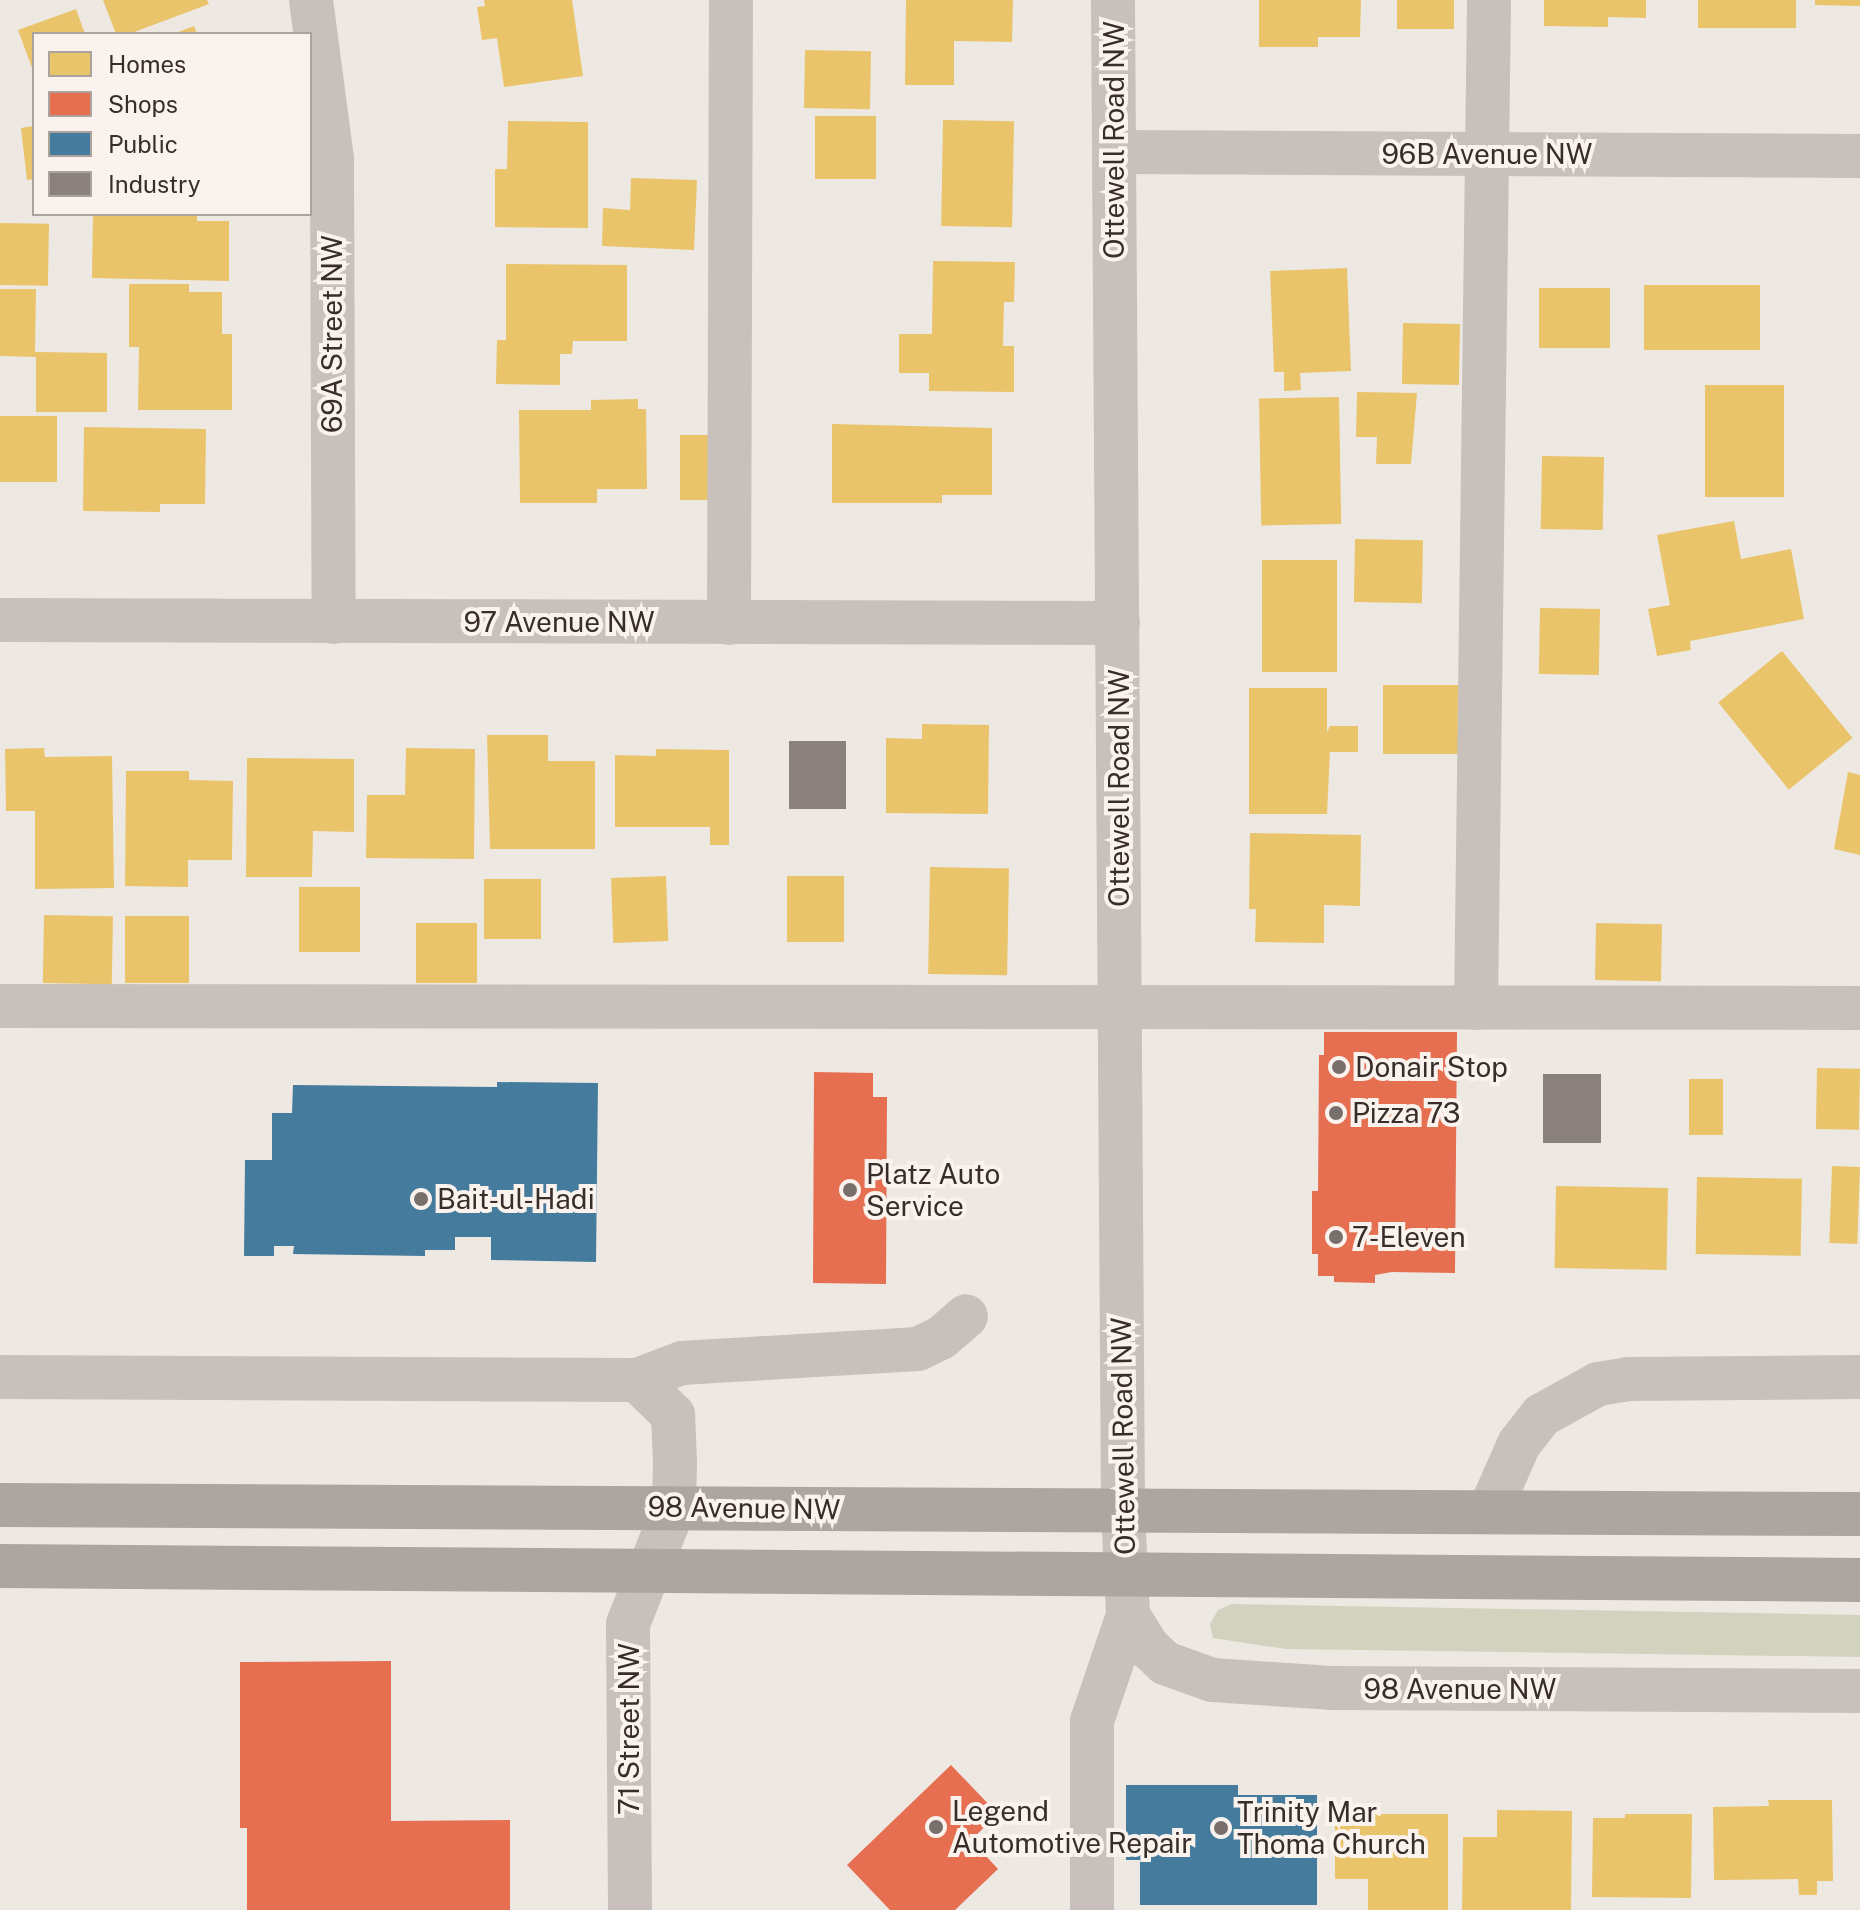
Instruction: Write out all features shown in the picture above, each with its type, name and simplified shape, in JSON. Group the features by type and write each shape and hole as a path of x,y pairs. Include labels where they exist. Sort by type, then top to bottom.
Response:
{"main road":[{"name":"98 Avenue NW","path":"0,1505 1860,1514"},
{"path":"0,1566 649,1567 1126,1595 1860,1580"}],"street":[{"name":"69A Street NW","path":"311,0 332,159 334,622"},
{"path":"729,623 731,0"},
{"name":"Ottewell Road NW","path":"1113,0 1126,1595"},
{"path":"1476,1008 1489,0"},
{"name":"96B Avenue NW","path":"1114,152 1860,156"},
{"name":"97 Avenue NW","path":"0,620 1118,623"},
{"path":"0,1006 1860,1008"},
{"path":"0,1377 637,1380 682,1363 918,1349 941,1338 966,1316"},
{"path":"1489,1512 1519,1444 1542,1415 1598,1384 1669,1378 1860,1377"},
{"name":"71 Street NW","path":"630,1910 628,1624 674,1507 673,1415 637,1380"},
{"path":"1092,1910 1092,1721 1126,1595"},
{"name":"98 Avenue NW","path":"1126,1595 1149,1648 1165,1663 1212,1680 1331,1688 1860,1691"}],"green space":[{"path":"1232,1604 1860,1615 1860,1657 1286,1649 1213,1638 1210,1624 1218,1610"}],"building: Homes":[{"path":"103,0 207,0 209,4 134,32 115,32"},
{"path":"484,0 572,0 583,76 504,87 497,38 482,40 477,7 485,6"},
{"path":"906,0 1013,0 1012,42 954,41 954,85 905,85"},
{"path":"1259,0 1361,0 1360,37 1318,37 1318,47 1259,47"},
{"path":"1397,0 1454,0 1454,29 1397,29"},
{"path":"1544,0 1646,0 1646,18 1608,17 1608,27 1544,26"},
{"path":"1698,0 1796,0 1796,28 1698,28"},
{"path":"1815,0 1860,0 1860,6 1815,5"},
{"path":"76,9 84,32 32,32 32,68 18,30"},
{"path":"194,26 196,32 178,32"},
{"path":"805,50 871,51 870,109 804,108"},
{"path":"815,116 876,116 876,179 815,179"},
{"path":"943,120 1014,121 1012,227 941,226"},
{"path":"508,121 588,122 588,228 495,227 495,169 507,169"},
{"path":"32,126 32,179 27,180 21,128"},
{"path":"631,178 697,180 694,250 602,246 603,208 630,210"},
{"path":"93,216 197,216 197,221 229,221 229,281 92,278"},
{"path":"0,223 49,224 48,286 0,285"},
{"path":"933,261 1015,262 1014,302 1004,302 1003,346 1014,346 1014,392 929,391 929,373 899,373 899,334 932,334"},
{"path":"506,264 627,265 627,341 573,341 572,354 560,354 560,385 496,384 497,340 506,340"},
{"path":"1347,268 1351,371 1300,373 1301,390 1284,391 1284,372 1274,372 1270,271"},
{"path":"129,284 189,284 189,292 222,292 222,334 232,334 232,410 138,410 139,347 129,347"},
{"path":"1644,285 1760,285 1760,350 1644,350"},
{"path":"1539,288 1610,288 1610,348 1539,348"},
{"path":"0,289 36,289 35,352 107,353 107,412 36,412 36,357 0,356"},
{"path":"1403,323 1460,324 1459,385 1402,384"},
{"path":"1705,385 1784,385 1784,497 1705,497"},
{"path":"1357,392 1417,393 1411,464 1376,464 1377,437 1356,437"},
{"path":"1339,397 1341,524 1261,525 1259,398"},
{"path":"638,399 638,409 646,409 647,489 597,489 597,503 520,503 519,410 591,410 591,400"},
{"path":"0,416 57,416 57,482 0,482"},
{"path":"832,424 992,428 992,495 942,495 942,503 832,503"},
{"path":"84,427 206,429 205,504 160,504 160,512 83,511"},
{"path":"680,435 725,435 725,500 680,500"},
{"path":"1542,456 1604,457 1603,530 1541,529"},
{"path":"1734,521 1741,559 1791,549 1804,619 1690,641 1691,650 1657,656 1648,609 1670,605 1657,535"},
{"path":"1355,539 1423,540 1422,603 1354,602"},
{"path":"1262,560 1337,560 1337,672 1262,672"},
{"path":"1540,608 1600,609 1599,675 1539,674"},
{"path":"1782,651 1852,738 1789,790 1718,703"},
{"path":"1383,685 1458,685 1458,754 1383,754"},
{"path":"1249,688 1327,688 1327,732 1330,726 1358,726 1358,752 1330,752 1327,814 1249,814"},
{"path":"922,724 989,725 988,814 886,813 886,738 922,739"},
{"path":"487,735 548,735 548,761 595,761 595,849 490,849"},
{"path":"44,748 45,757 112,756 114,888 35,889 35,811 6,811 5,749"},
{"path":"406,748 475,749 474,859 366,858 367,795 405,795"},
{"path":"656,749 729,750 729,845 710,845 710,827 615,827 615,755 656,756"},
{"path":"247,758 354,759 354,832 313,831 312,877 246,877"},
{"path":"126,771 189,771 189,780 233,781 232,860 188,860 188,887 125,886"},
{"path":"1848,772 1860,775 1860,855 1834,849"},
{"path":"1250,833 1361,835 1360,906 1324,905 1324,943 1255,942 1256,909 1249,909"},
{"path":"930,867 1009,868 1007,975 928,974"},
{"path":"666,876 668,941 613,943 611,878"},
{"path":"787,876 844,876 844,942 787,942"},
{"path":"484,879 541,879 541,939 484,939"},
{"path":"299,887 360,887 360,952 299,952"},
{"path":"44,915 113,916 112,984 43,983"},
{"path":"125,916 189,916 189,983 125,983"},
{"path":"416,923 477,923 477,983 416,983"},
{"path":"1596,923 1662,924 1661,981 1595,980"},
{"path":"1817,1068 1860,1069 1859,1130 1816,1129"},
{"path":"1689,1079 1723,1079 1723,1135 1689,1135"},
{"path":"1832,1166 1860,1167 1857,1244 1829,1243"},
{"path":"1697,1177 1802,1179 1801,1256 1696,1254"},
{"path":"1556,1186 1668,1188 1667,1270 1555,1268"},
{"path":"1768,1800 1832,1800 1833,1881 1817,1881 1817,1895 1799,1895 1798,1879 1714,1880 1713,1807 1769,1806"},
{"path":"1497,1810 1572,1811 1571,1910 1462,1910 1463,1837 1497,1837"},
{"path":"1335,1814 1448,1814 1448,1910 1368,1910 1368,1879 1335,1879"},
{"path":"1625,1814 1692,1814 1691,1898 1592,1897 1593,1818 1625,1818"}],"building: Shops":[{"path":"1324,1032 1457,1032 1455,1273 1392,1272 1375,1275 1375,1283 1334,1282 1334,1276 1318,1276 1318,1254 1312,1254 1312,1191 1318,1191 1319,1055 1324,1055"},
{"name":"Platz Auto Service","path":"814,1072 873,1073 873,1097 887,1097 886,1284 813,1283"},
{"path":"391,1661 391,1821 510,1820 510,1910 247,1910 247,1828 240,1828 240,1662"},
{"name":"Legend Automotive Repair","path":"951,1765 998,1814 971,1840 998,1869 955,1910 890,1910 847,1865"}],"building: Public":[{"name":"Bait-ul-Hadi","path":"497,1082 598,1083 596,1262 491,1260 491,1237 455,1237 455,1250 425,1250 425,1256 293,1254 294,1246 274,1246 274,1256 244,1256 245,1160 272,1160 272,1113 292,1113 293,1085 497,1087"},
{"name":"Trinity Mar Thoma Church","path":"1126,1785 1238,1785 1238,1795 1317,1795 1317,1905 1140,1905 1140,1860 1126,1860"}],"building: Industry":[{"path":"789,741 846,741 846,809 789,809"},
{"path":"1543,1074 1601,1074 1601,1143 1543,1143"}],"place":[{"name":"Donair Stop","path":"1339,1067"},
{"name":"Pizza 73","path":"1336,1113"},
{"name":"Platz Auto Service","path":"850,1190"},
{"name":"Bait-ul-Hadi","path":"421,1199"},
{"name":"7-Eleven","path":"1336,1237"},
{"name":"Legend Automotive Repair","path":"936,1827"},
{"name":"Trinity Mar Thoma Church","path":"1221,1828"}]}
